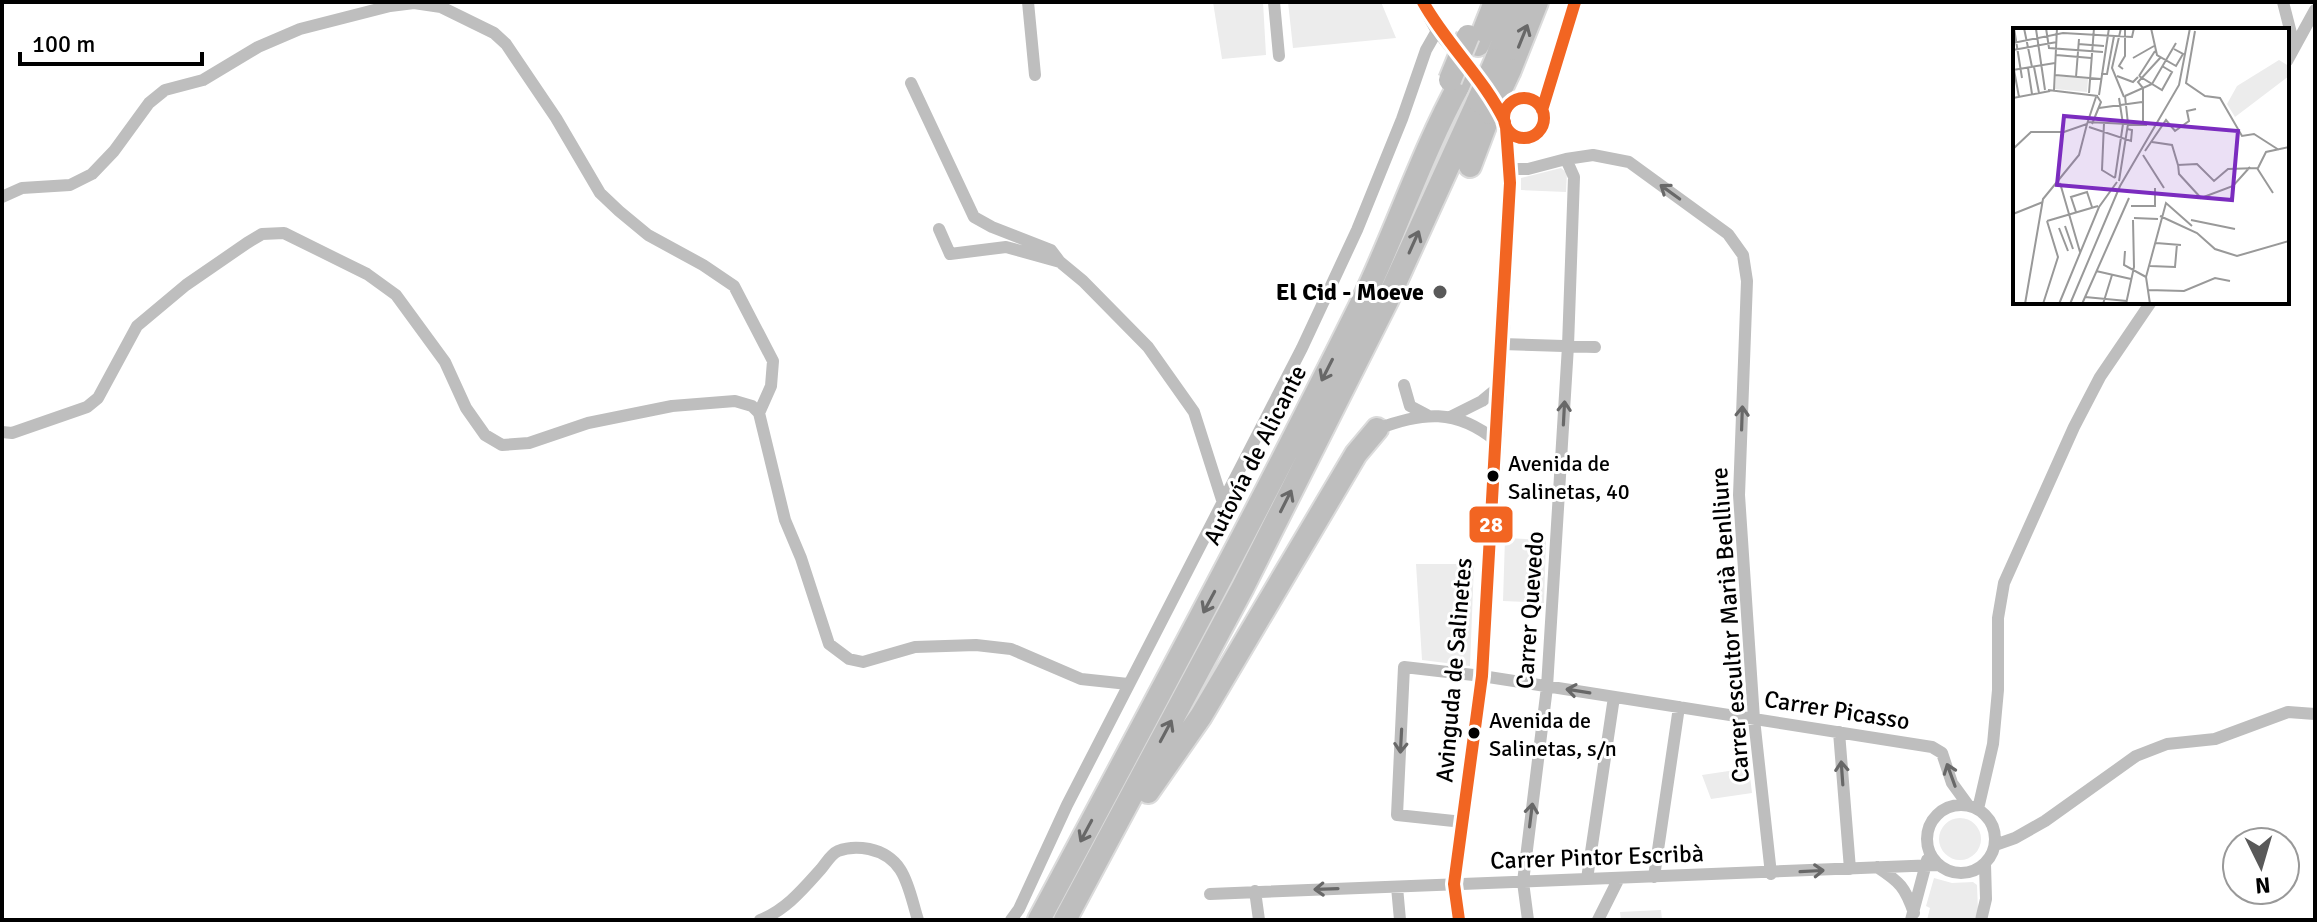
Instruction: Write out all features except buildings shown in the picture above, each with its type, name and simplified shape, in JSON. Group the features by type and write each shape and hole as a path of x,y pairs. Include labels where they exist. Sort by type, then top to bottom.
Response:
{"highway":[{"path":"1473,40 1482,2"},
{"name":"Autovía de Alicante","path":"1039,920 1240,543 1326,372 1395,230 1473,40 1495,2"},
{"name":"Autovía de Alicante","path":"1065,920 1243,587 1387,301 1494,112 1518,2"},
{"path":"1503,65 1537,2"},
{"path":"1470,166 1494,112"},
{"path":"1089,874 1111,853 1159,774 1201,716 1356,454 1377,429"}],"street":[{"path":"1028,2 1035,75"},
{"path":"1274,2 1279,56"},
{"path":"1423,2 1438,29 1510,132 1521,137 1533,136"},
{"name":"Avinguda de Salinetes","path":"1459,920 1454,884 1482,676 1512,176 1520,151 1542,127 1542,110 1553,68 1575,2"},
{"path":"2283,2 2294,45"},
{"path":"2,197 22,188 70,185 92,174 114,151 149,103 165,90 203,80 258,47 300,29 390,6 414,3 441,7 494,33 506,44 556,118 600,193 648,235 734,286 773,361 771,386 759,413"},
{"path":"2289,56 2315,10"},
{"path":"1011,920 1128,684 1302,348 1357,230 1426,50 1438,29"},
{"path":"1494,112 1536,91 1553,68"},
{"path":"911,83 974,217 1051,250 1148,347 1194,412 1223,503"},
{"path":"1494,112 1506,109 1519,99 1534,101 1542,110"},
{"name":"Avinguda de Salinetes","path":"1494,112 1512,176"},
{"name":"Carrer escultor Marià Benlliure","path":"1512,176 1566,159 1593,155 1629,162 1728,234 1743,255 1747,281 1739,495 1754,719 1771,874"},
{"name":"Carrer Quevedo","path":"1528,920 1523,882 1547,687 1568,346 1574,177 1566,159"},
{"path":"939,229 950,254 1006,247 1060,262"},
{"path":"2,432 12,433 87,407 98,398 137,326 186,285 247,243 262,234 284,233 367,274 396,295 445,362 466,408 485,435 502,445 529,443 588,423 672,406 735,401 752,406 759,413 785,520 829,644 849,659 863,662 915,647 976,645 1011,649 1081,679 1128,684"},
{"path":"1973,807 1993,744 1998,690 1998,618 2004,583 2080,414 2100,377 2150,304"},
{"path":"1502,344 1595,347"},
{"path":"1404,385 1410,406 1427,415"},
{"path":"1450,417 1482,401 1499,387"},
{"path":"1377,429 1427,415 1450,417 1480,428 1496,441"},
{"name":"Carrer Picasso","path":"1463,822 1397,815 1404,667 1482,676 1932,747 1942,753 1952,783 1973,807"},
{"path":"1587,879 1614,697"},
{"path":"1654,877 1679,707"},
{"path":"1995,845 2045,821 2136,756 2167,744 2215,739 2288,712 2315,714"},
{"path":"1839,732 1850,869"},
{"path":"1912,916 1931,861 1926,840 1934,817 1955,805 1973,807 1989,819 1995,831 1995,845 1985,864 1975,871 1962,874 1949,872 1931,861"},
{"path":"760,920 793,899 835,852 851,848 876,851 891,858 902,869 918,920"},
{"name":"Carrer Pintor Escribà","path":"1210,894 1771,874 1931,861"},
{"path":"1981,920 1986,899 1985,864"},
{"path":"1877,867 1899,881 1907,893 1912,916"},
{"path":"1598,920 1619,878"},
{"path":"1397,887 1400,920"},
{"path":"1255,891 1259,920"}],"shaded area":[{"path":"1213,2 1263,2 1266,55 1222,59"},
{"path":"1288,2 1381,2 1396,38 1293,48"},
{"path":"1561,168 1567,173 1566,192 1521,190 1521,178"},
{"path":"1505,538 1546,540 1544,603 1503,601"},
{"path":"1416,564 1474,564 1470,666 1422,660"},
{"path":"1749,768 1752,793 1711,799 1702,775"},
{"path":"1960,818 1975,824 1981,839 1975,854 1960,860 1945,854 1939,839 1945,824"},
{"path":"1934,878 1977,885 1978,911 1974,920 1927,920 1930,908 1926,906"},
{"path":"1661,910 1662,920 1621,920 1620,912"}],"transit line":[{"name":"28","path":"1423,2 1487,91 1505,122"},
{"name":"28","path":"1542,110 1575,2"},
{"name":"28","path":"1524,98 1538,104 1544,118 1538,132 1524,138 1510,132 1504,118 1510,104 1524,98"},
{"name":"28","path":"1459,920 1454,884 1482,676 1510,183 1506,127"}],"place":[{"name":"El Cid - Moeve","path":"1440,292"},
{"name":"Avenida de Salinetas, 40","path":"1493,476"},
{"name":"Avenida de Salinetas, s/n","path":"1474,733"}]}
